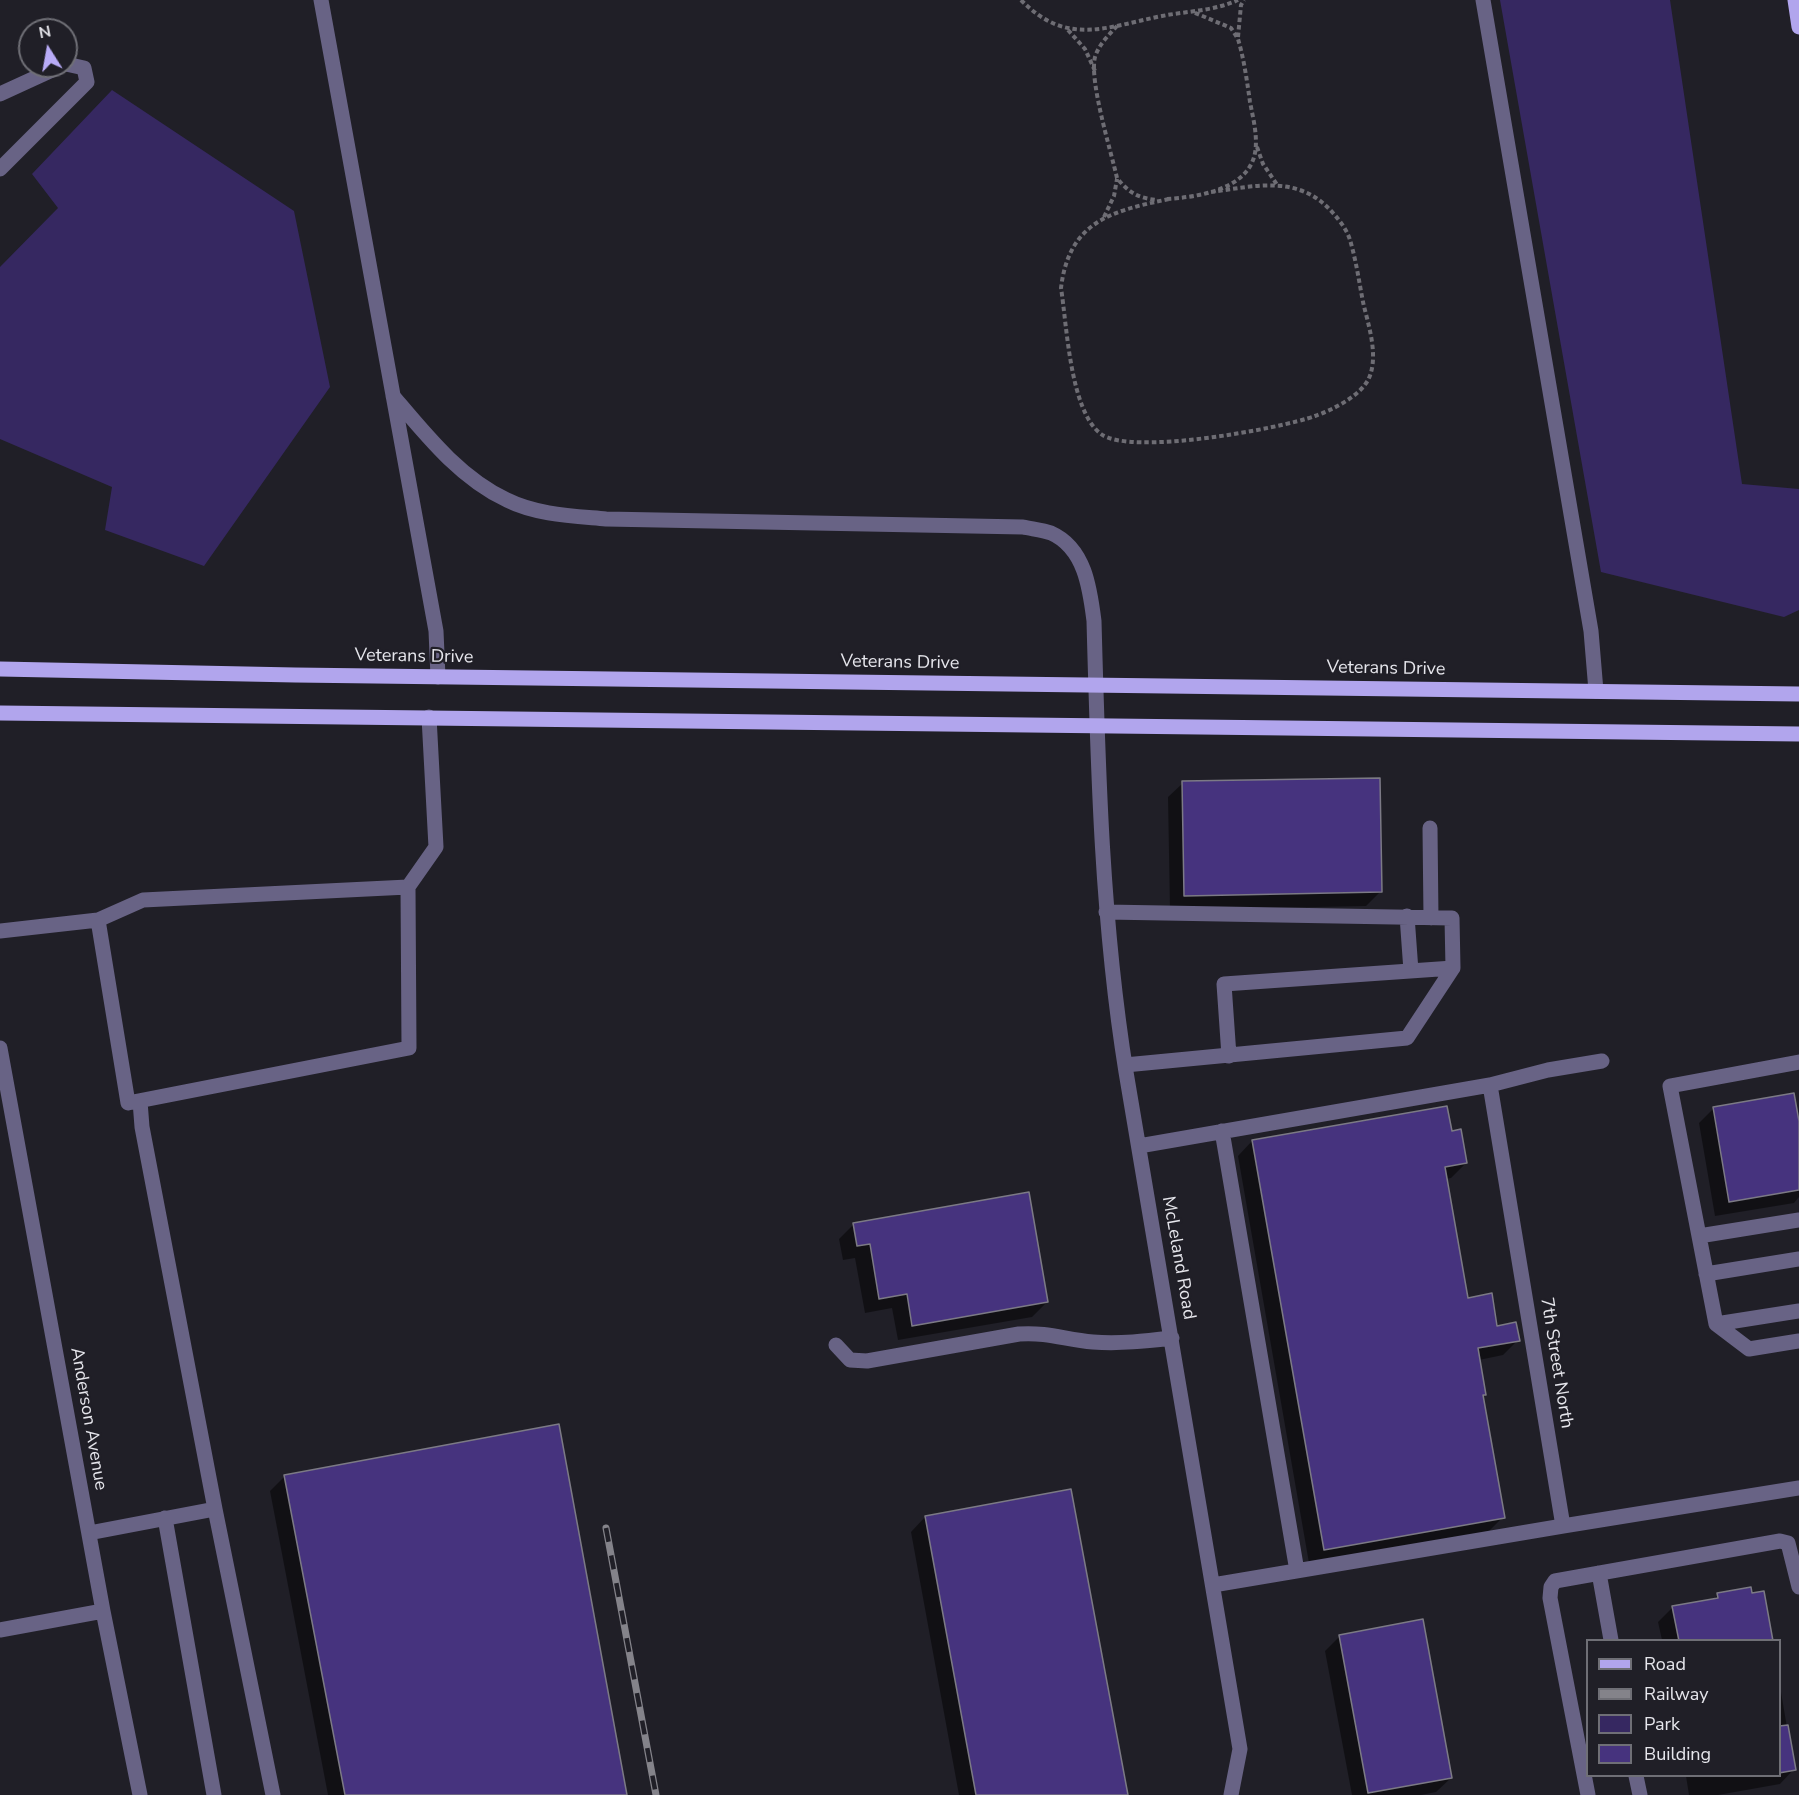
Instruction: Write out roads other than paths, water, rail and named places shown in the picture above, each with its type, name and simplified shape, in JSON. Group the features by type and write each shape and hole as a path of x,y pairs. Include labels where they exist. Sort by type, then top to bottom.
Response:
{"main road":[{"path":"1795,0 1799,27"},
{"name":"Veterans Drive","path":"0,669 438,677 1799,694"},
{"path":"0,713 1799,734"}],"street":[{"path":"321,0 436,631 438,677"},
{"path":"1483,0 1592,631 1596,692"},
{"path":"0,169 87,82 84,68 78,67"},
{"path":"0,94 35,78"},
{"name":"McLeland Road","path":"393,396 428,436 475,481 508,501 555,514 606,519 1023,527 1051,533 1070,546 1082,566 1090,590 1094,621 1096,725 1106,912 1125,1065 1240,1749 1231,1795"},
{"path":"98,920 128,1103 409,1048 408,887 436,847 429,717"},
{"path":"1430,828 1431,918"},
{"path":"0,931 98,920 143,900 408,887"},
{"path":"1106,912 1452,918 1453,968 1407,1038 1125,1065"},
{"path":"1407,916 1411,971"},
{"path":"1230,1056 1224,984 1453,968"},
{"name":"Anderson Avenue","path":"0,1048 103,1611 140,1795"},
{"path":"1139,1146 1490,1085 1548,1070 1602,1061"},
{"path":"1799,1062 1670,1086 1716,1324 1749,1349 1799,1341"},
{"name":"7th Street North","path":"1490,1085 1563,1526"},
{"path":"140,1101 142,1127 215,1509 273,1795"},
{"path":"1222,1131 1297,1571"},
{"path":"1699,1236 1799,1220"},
{"path":"1706,1274 1799,1259"},
{"path":"1716,1324 1799,1311"},
{"path":"836,1345 850,1360 867,1361 1019,1334 1043,1332 1091,1342 1172,1338"},
{"path":"1213,1585 1799,1488"},
{"path":"89,1533 215,1509"},
{"path":"165,1518 214,1795"},
{"path":"1588,1795 1550,1598 1551,1587 1555,1581 1780,1541 1788,1543 1793,1554 1799,1587"},
{"path":"1599,1573 1611,1639"},
{"path":"0,1630 103,1611"},
{"path":"1636,1777 1640,1795"}],"railway":[{"path":"606,1528 656,1795"}]}
